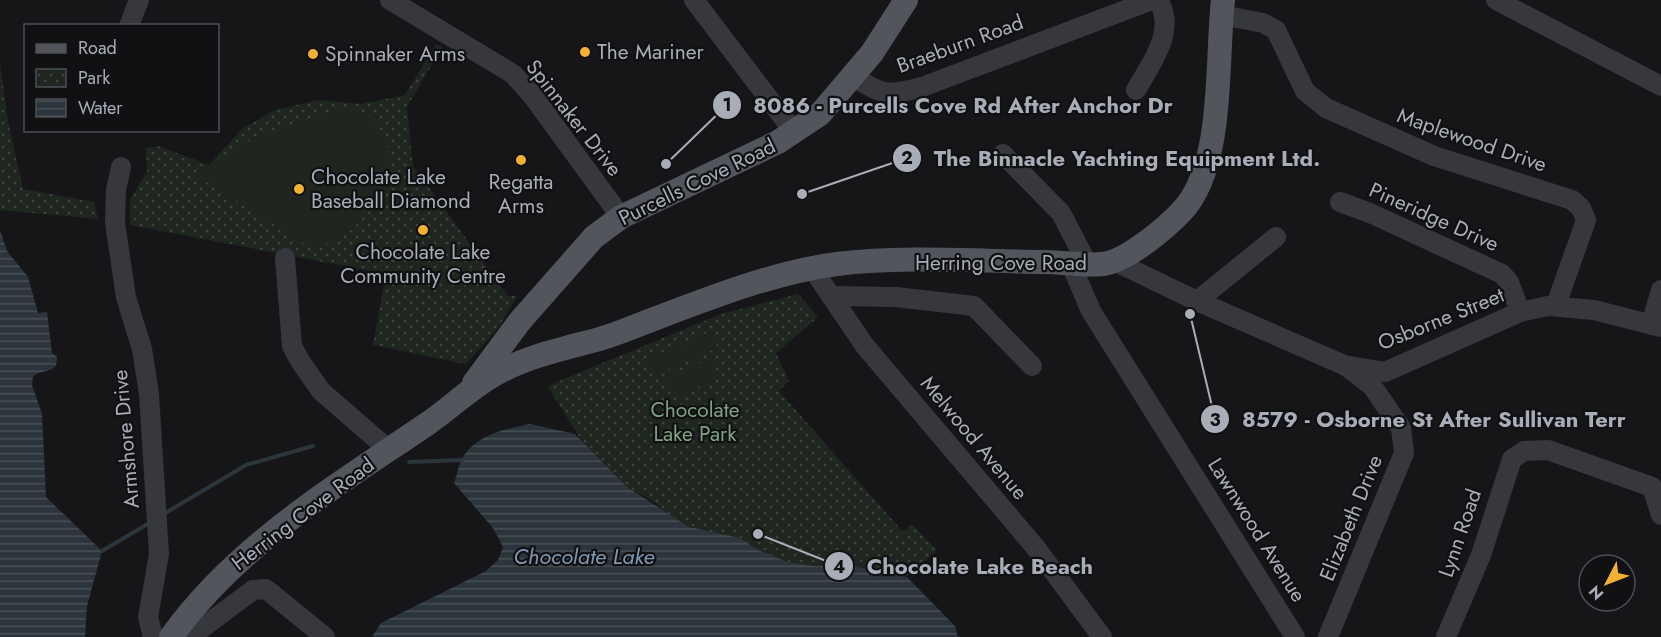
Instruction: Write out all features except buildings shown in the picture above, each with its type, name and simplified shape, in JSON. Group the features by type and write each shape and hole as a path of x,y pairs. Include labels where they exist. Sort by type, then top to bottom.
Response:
{"main road":[{"name":"Purcells Cove Road","path":"471,388 578,252 621,217 733,165 794,132 820,114 854,77 906,0"},
{"name":"Herring Cove Road","path":"451,408 471,388 536,364 579,356 596,340 695,304 812,268 865,262 1103,264 1114,261 1139,246 1182,211 1198,190 1208,157 1216,107 1222,7"},
{"path":"532,308 528,334 536,364"},
{"name":"Herring Cove Road","path":"171,637 196,605 240,559 389,450 451,408 536,364"}],"street":[{"path":"130,24 139,0"},
{"name":"Spinnaker Drive","path":"390,0 513,74 532,95 621,217"},
{"path":"694,0 794,132"},
{"path":"1496,0 1661,86"},
{"path":"1136,90 1164,37 1165,24 1156,1"},
{"name":"Braeburn Road","path":"854,77 878,93 897,93 922,87 1156,1"},
{"name":"Maplewood Drive","path":"1222,7 1271,26 1280,35 1305,91 1326,108 1434,156 1530,185 1578,204 1586,220 1556,305"},
{"name":"Lawnwood Avenue","path":"1003,154 1061,213 1078,262 1090,311 1295,637"},
{"name":"Armshore Drive","path":"121,167 116,190 115,223 126,297 141,349 149,394 159,554 148,617 153,637"},
{"name":"Pineridge Drive","path":"1340,202 1370,213 1502,274 1509,282 1520,312"},
{"path":"1197,301 1276,237"},
{"path":"285,258 292,346 300,361 309,377 328,398 389,450"},
{"name":"Osborne Street","path":"1114,261 1197,301 1344,365 1385,372 1520,312 1556,305 1594,310 1656,326"},
{"name":"Melwood Avenue","path":"812,268 865,346 1036,548 1102,637"},
{"path":"1656,326 1661,290"},
{"path":"831,296 896,297 974,306 1032,366"},
{"name":"Elizabeth Drive","path":"1328,637 1404,453 1401,428 1372,386 1344,365"},
{"name":"Lynn Road","path":"1446,637 1481,555 1512,459 1524,451 1548,450 1652,487 1660,511"},
{"path":"190,637 253,590 266,589 325,637"}],"green space":[{"path":"436,44 442,47 407,107 413,166 508,296 517,296 499,327 466,364 373,345 386,274 130,225 130,199 147,172 146,148 158,146 209,165 242,129 275,110 318,100 361,104 405,95"},
{"path":"0,64 8,121 23,189 94,202 98,219 0,210"},
{"name":"Chocolate Lake Baseball Diamond","path":"341,109 364,113 376,123 388,149 390,167 383,187 367,213 344,235 331,242 317,245 303,243 197,176 230,151 247,142 283,127"},
{"name":"Chocolate Lake Park","path":"798,294 818,317 776,353 789,381 779,391 903,532 912,524 937,550 907,577 875,569 814,566 788,562 758,550 740,538 706,533 683,525 651,500 627,487 582,441 547,386 721,314"},
{"path":"711,331 718,348 653,376 646,359"},
{"path":"710,358 719,378 675,397 666,377"}],"water":[{"path":"0,230 7,251 28,277 38,313 47,312 52,353 57,357 56,366 33,376 32,385 42,414 46,497 102,551 87,606 85,637 0,637"},
{"name":"Chocolate Lake","path":"530,424 575,434 627,487 689,527 740,538 758,550 788,562 814,566 858,567 907,577 955,626 958,637 372,637 381,623 486,571 498,560 503,547 493,528 454,483 461,461 474,445 491,435"}],"waterway":[{"path":"162,515 246,465 313,446"},
{"path":"409,462 462,460"},
{"path":"102,551 151,522"}],"place":[{"name":"The Mariner","path":"585,52"},
{"name":"Spinnaker Arms","path":"313,54"},
{"name":"Regatta Arms","path":"521,160"},
{"name":"8086 - Purcells Cove Rd After Anchor Dr","path":"666,164"},
{"name":"Chocolate Lake Baseball Diamond","path":"299,189"},
{"name":"The Binnacle Yachting Equipment Ltd.","path":"802,194"},
{"name":"Chocolate Lake Community Centre","path":"423,230"},
{"name":"8579 - Osborne St After Sullivan Terr","path":"1190,314"},
{"name":"Chocolate Lake Beach","path":"758,534"}]}
